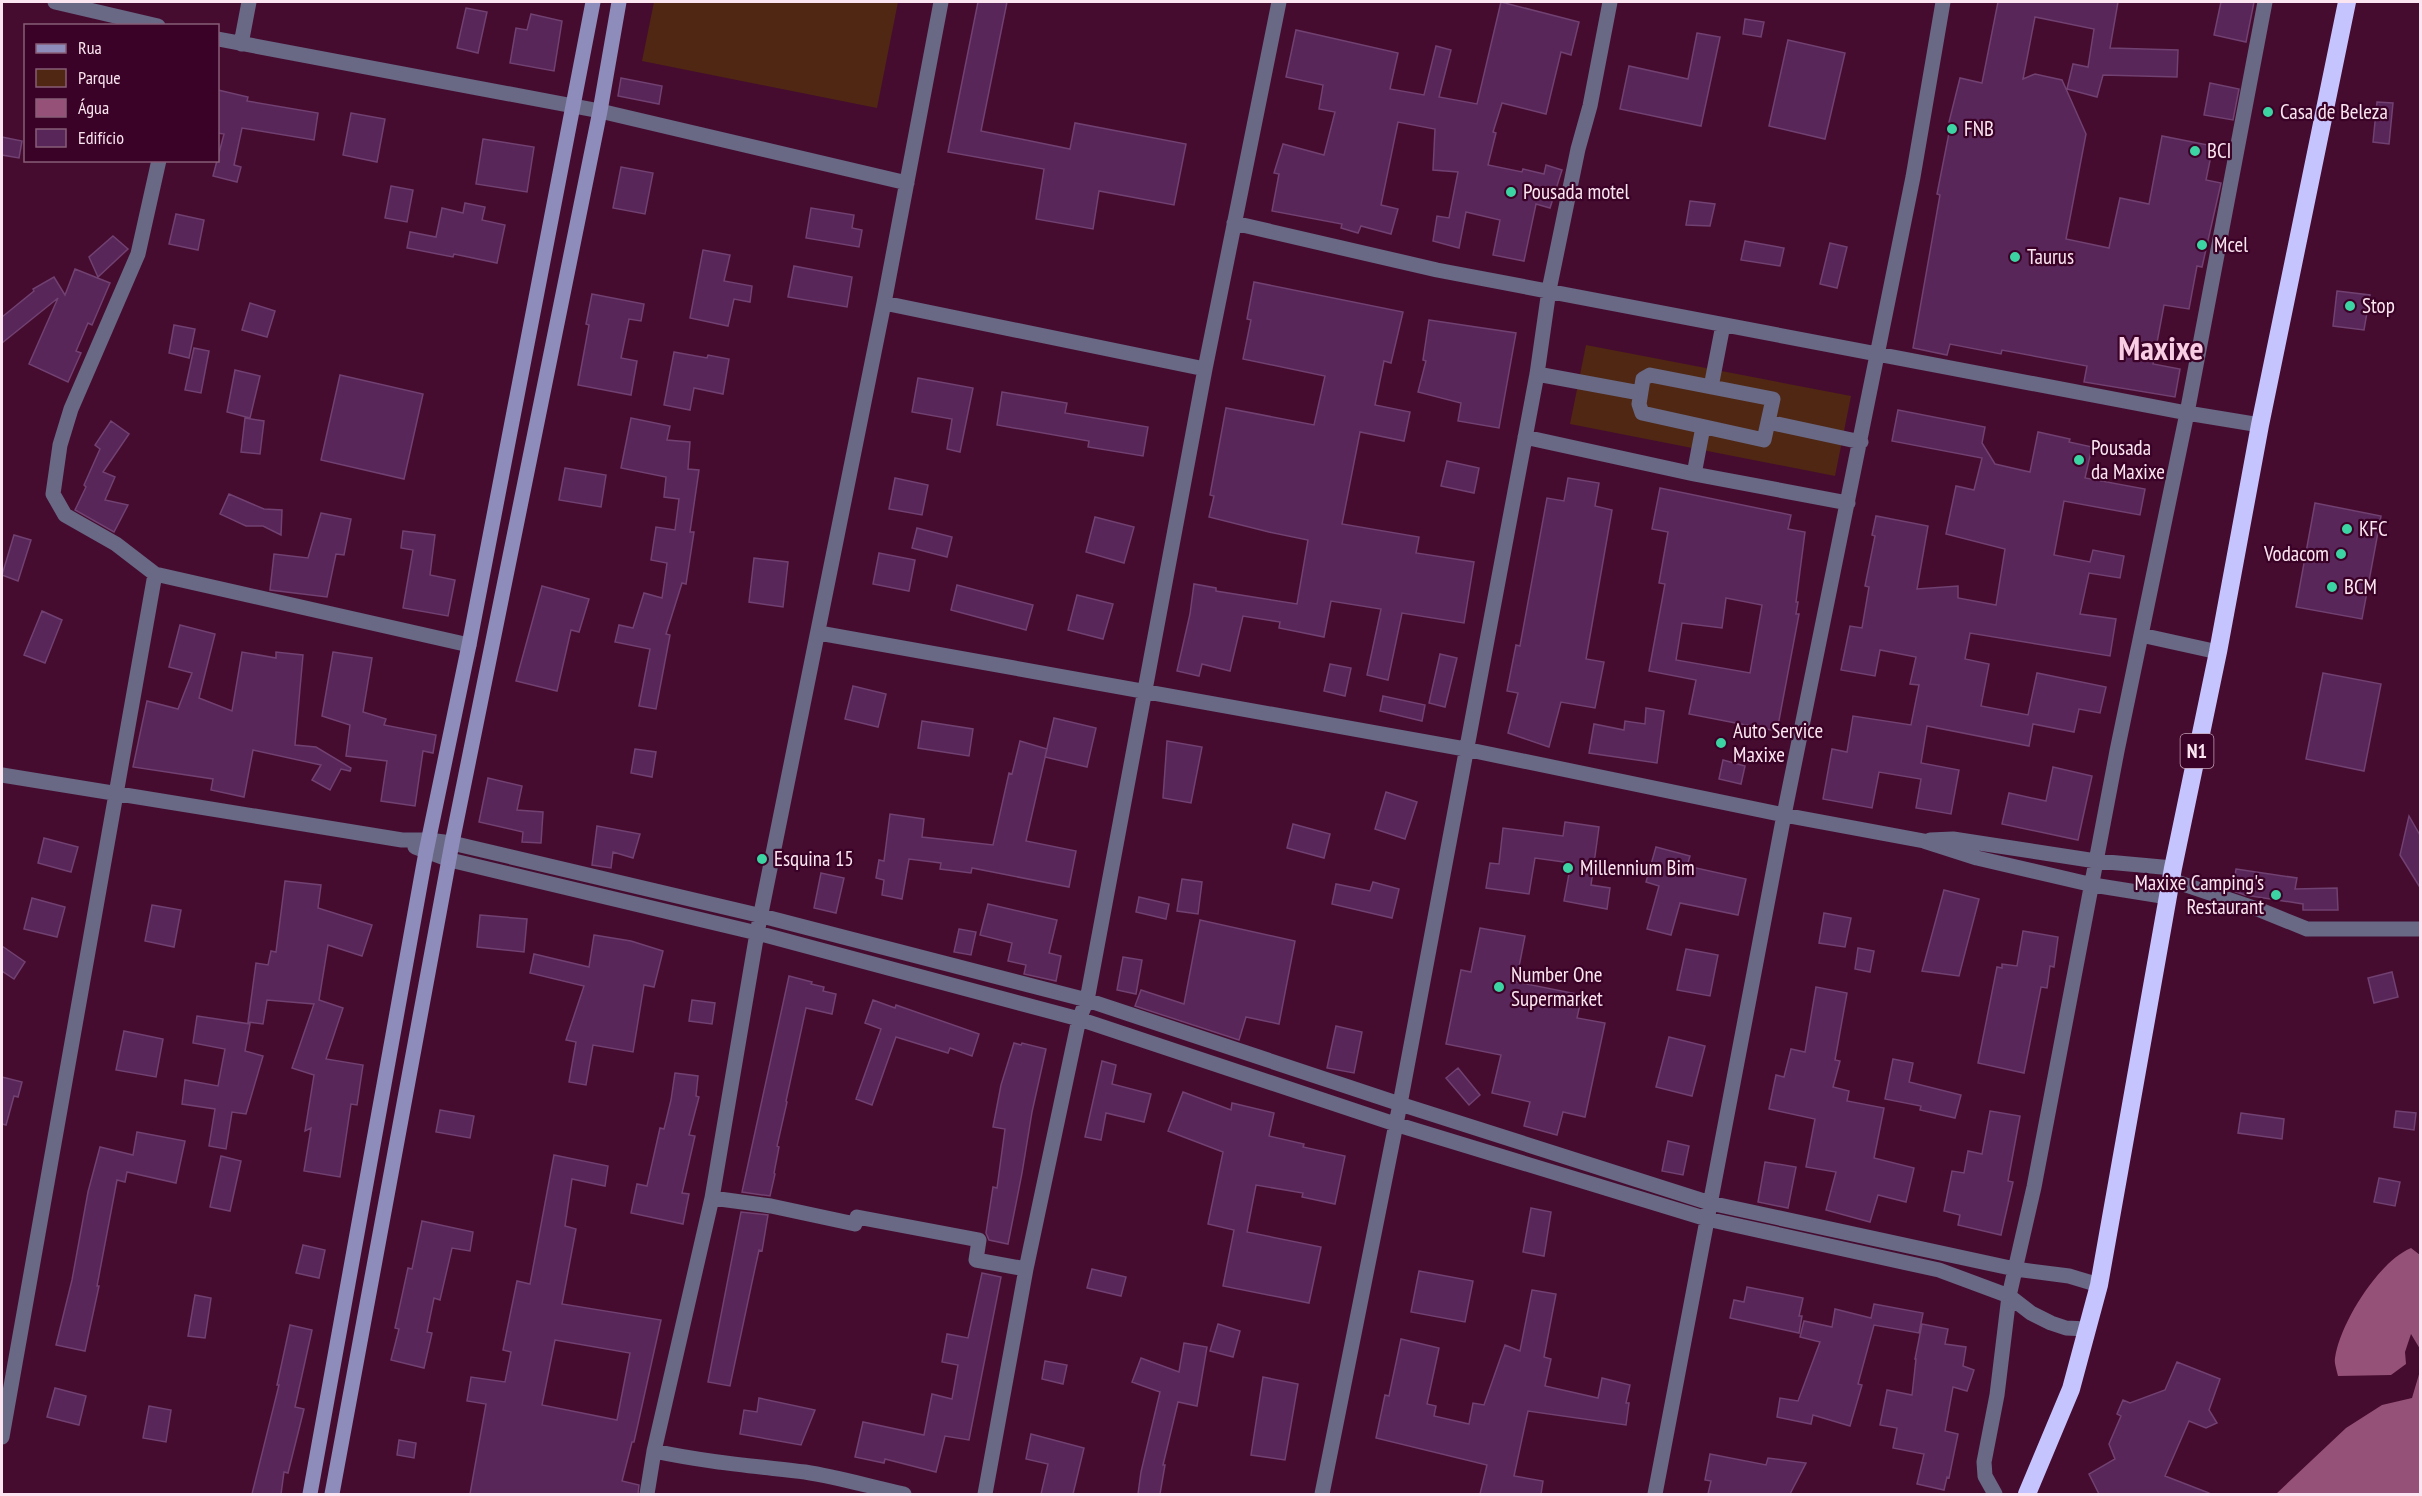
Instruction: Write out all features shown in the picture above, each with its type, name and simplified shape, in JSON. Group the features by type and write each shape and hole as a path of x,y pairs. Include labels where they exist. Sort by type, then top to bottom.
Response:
{"highway":[{"name":"N1","path":"2028,1494 2071,1389 2099,1285 2170,882 2218,652 2260,425 2347,2"}],"street":[{"path":"55,2 149,24"},
{"path":"241,44 249,2"},
{"path":"310,1494 427,846 469,645 593,2"},
{"path":"333,1494 452,843 600,111 619,2"},
{"path":"647,1494 654,1452 712,1198 757,933 819,633 941,2"},
{"path":"985,1494 1026,1269 1079,1019 1087,1000 1143,690 1279,2"},
{"path":"1322,1494 1400,1104 1537,374 1549,290 1578,149 1590,106 1610,2"},
{"path":"1655,1494 1785,815 1913,177 1943,2"},
{"path":"1995,1494 1985,1476 1984,1462 1997,1395 2009,1296 2034,1187 2096,861 2187,413 2265,2"},
{"path":"219,39 600,111 907,183"},
{"path":"159,162 138,254 71,409 60,445 53,494 65,515 116,544 155,574 469,645"},
{"path":"1234,223 1437,270 2260,425"},
{"path":"884,303 1205,369"},
{"path":"1711,387 1723,325"},
{"path":"1537,374 1641,393"},
{"path":"1650,375 1773,399 1764,440 1642,414 1639,404 1641,393 1643,379 1650,375"},
{"path":"1768,422 1861,442"},
{"path":"1695,469 1702,428"},
{"path":"1525,437 1694,474 1848,503"},
{"path":"2,1437 155,574"},
{"path":"819,633 1465,748 1785,815 1924,841 1977,858 2093,885 2170,882"},
{"path":"2141,635 2218,652"},
{"path":"2,775 402,840 427,846 450,860 757,933 1079,1019 1395,1124 1707,1220 1939,1270 2009,1296 2031,1313 2051,1323 2066,1328 2087,1329"},
{"path":"1924,841 1953,839 2096,861 2259,910 2307,929 2421,929"},
{"path":"427,846 452,843 762,916 1087,1000 1400,1104 1710,1203 2015,1269 2069,1276 2099,1285"},
{"path":"712,1198 771,1206 855,1224 857,1217 979,1240 976,1260 1026,1269"},
{"path":"654,1452 727,1464 805,1472 904,1494"}],"green space":[{"path":"654,2 898,2 877,108 642,61"},
{"path":"1586,345 1851,396 1835,476 1570,424"}],"water":[{"path":"2411,1248 2420,1255 2420,1349 2411,1334 2405,1352 2406,1364 2391,1375 2338,1376 2335,1358 2338,1344 2353,1311 2374,1279 2399,1255"},
{"path":"2420,1371 2420,1494 2276,1494 2346,1428 2382,1405 2412,1398"}],"building":[{"path":"978,2 1007,2 981,131 1070,149 1075,123 1186,144 1174,205 1099,191 1093,229 1036,219 1044,169 948,152"},
{"path":"1501,2 1579,22 1571,55 1561,52 1546,114 1502,103 1493,132 1496,133 1488,165 1544,174 1546,165 1562,170 1550,208 1536,204 1524,261 1493,255 1500,220 1466,212 1459,248 1433,241 1437,216 1449,218 1458,172 1433,170 1435,129 1398,122 1381,205 1398,209 1391,234 1361,226 1358,233 1341,228 1342,224 1272,211 1279,174 1274,173 1283,144 1324,155 1335,112 1319,109 1323,85 1286,77 1296,30 1398,53 1390,89 1424,95 1436,46 1451,50 1439,97 1477,104"},
{"path":"1998,2 2118,2 2110,48 2178,50 2177,77 2103,75 2097,97 2067,89 2073,64 2088,67 2094,29 2035,17 2023,79 2035,74 2062,80 2086,134 2066,239 2109,248 2120,198 2149,204 2162,136 2213,146 2206,180 2221,183 2202,267 2197,266 2189,309 2164,305 2153,364 2180,369 2175,397 2084,382 2087,366 2002,350 2001,354 1950,344 1947,355 1913,348 1940,195 1937,194 1951,123 1949,122 1960,78 1982,83"},
{"path":"2221,2 2254,2 2246,42 2214,35"},
{"path":"466,8 487,12 478,53 457,48"},
{"path":"531,14 562,21 554,71 510,63 516,28 527,30"},
{"path":"1745,19 1764,22 1761,37 1743,34"},
{"path":"1697,33 1720,37 1701,126 1620,109 1629,66 1688,79"},
{"path":"1788,40 1845,53 1825,139 1769,126"},
{"path":"621,78 662,86 659,104 618,96"},
{"path":"2210,83 2239,89 2233,120 2204,115"},
{"path":"219,90 248,97 247,101 318,113 314,140 242,128 234,165 241,167 237,182 213,176 217,162 219,162 224,134 219,133"},
{"path":"2377,102 2393,103 2389,144 2373,142"},
{"path":"351,113 385,119 377,162 343,155"},
{"path":"2,137 22,141 19,158 2,155"},
{"path":"483,139 534,147 527,192 476,184"},
{"path":"621,167 653,173 645,214 613,208"},
{"path":"391,186 413,190 407,222 385,218"},
{"path":"1690,201 1715,204 1710,226 1686,225"},
{"path":"465,203 485,207 482,220 505,225 497,263 454,254 453,257 407,248 410,232 436,237 442,208 463,213"},
{"path":"811,208 854,215 852,228 862,230 859,247 806,238"},
{"path":"176,214 204,220 198,250 169,244"},
{"path":"113,236 128,249 98,277 89,257"},
{"path":"1745,241 1784,248 1780,266 1741,260"},
{"path":"1830,243 1847,247 1837,288 1820,284"},
{"path":"703,250 730,255 724,281 752,286 750,302 734,299 728,326 690,318"},
{"path":"794,266 852,277 847,307 788,297"},
{"path":"75,269 110,283 92,325 88,323 76,351 81,353 68,382 29,364 58,298 2,343 2,317 34,291 33,289 54,277 65,295"},
{"path":"1254,282 1403,312 1391,363 1384,361 1375,405 1410,412 1404,441 1360,432 1342,524 1419,537 1416,553 1474,562 1464,623 1402,613 1388,680 1367,675 1381,609 1331,601 1324,637 1279,628 1280,622 1243,616 1230,671 1202,664 1199,676 1177,671 1190,614 1194,584 1216,588 1216,591 1297,604 1308,540 1209,517 1214,496 1210,495 1226,408 1314,425 1325,376 1243,359 1251,320 1247,319"},
{"path":"2337,291 2370,295 2364,330 2333,326"},
{"path":"592,294 644,304 641,321 629,319 621,358 637,361 631,395 578,385"},
{"path":"250,303 275,311 267,337 242,330"},
{"path":"1429,320 1516,333 1499,428 1458,421 1461,403 1418,392 1426,361 1423,360"},
{"path":"174,325 195,329 189,358 169,353"},
{"path":"194,348 209,351 201,393 185,390"},
{"path":"674,352 729,359 723,394 694,388 690,410 664,405"},
{"path":"235,370 260,376 250,418 227,412"},
{"path":"340,375 423,394 404,479 321,460"},
{"path":"918,378 973,388 960,452 947,449 952,419 912,412"},
{"path":"1002,392 1067,403 1065,413 1148,427 1143,456 1088,447 1089,441 997,425"},
{"path":"1898,410 1985,427 1982,443 1995,464 2030,472 2038,432 2070,439 2069,442 2092,447 2085,478 2145,489 2140,515 2064,501 2054,555 2090,562 2093,550 2124,556 2120,578 2089,573 2080,614 2116,619 2110,656 1970,633 1965,659 1989,664 1981,706 2028,715 2037,673 2106,687 2100,713 2079,709 2074,732 2033,724 2029,746 1927,726 1921,763 1959,770 1951,814 1916,808 1921,779 1879,772 1872,808 1823,799 1832,749 1847,752 1853,716 1911,725 1919,685 1910,684 1916,657 1880,650 1875,676 1841,670 1850,626 1862,628 1869,587 1865,586 1875,536 1872,535 1876,516 1928,526 1917,589 1958,586 1958,598 1996,605 2005,549 1946,534 1956,486 1974,490 1982,458 1892,441"},
{"path":"245,418 264,421 260,454 241,452"},
{"path":"631,418 670,426 667,440 690,442 688,469 699,470 690,532 694,532 686,584 682,583 666,634 670,635 656,709 639,706 650,649 615,642 619,625 633,628 644,593 662,598 667,563 651,560 656,527 675,530 679,499 664,497 666,477 621,468"},
{"path":"111,421 129,434 103,472 115,477 105,500 128,505 114,532 75,510 100,449 95,445"},
{"path":"1447,461 1479,468 1474,493 1441,486"},
{"path":"565,468 606,475 601,507 559,500"},
{"path":"895,478 928,485 922,515 889,509"},
{"path":"1568,478 1599,483 1595,506 1612,510 1586,659 1604,662 1595,708 1561,702 1549,747 1508,733 1518,693 1507,691 1516,645 1520,646 1547,498 1564,501"},
{"path":"1660,488 1791,515 1788,529 1805,532 1796,602 1798,602 1796,614 1799,614 1777,731 1689,714 1696,680 1649,671 1665,584 1659,583 1668,532 1652,529","holes":["1726,598 1762,605 1750,673 1676,660 1682,623 1722,628"]},
{"path":"229,494 264,509 282,510 281,535 263,526 246,526 220,514"},
{"path":"2315,503 2381,516 2362,619 2296,607"},
{"path":"321,513 351,519 344,555 336,554 327,597 270,590 274,554 308,558"},
{"path":"1095,517 1134,527 1124,563 1086,552"},
{"path":"917,528 952,537 947,557 912,548"},
{"path":"403,531 435,535 430,575 455,580 448,616 403,608 413,550 401,548"},
{"path":"14,535 31,540 18,581 2,575"},
{"path":"879,553 915,560 909,591 873,584"},
{"path":"754,558 788,562 783,607 749,602"},
{"path":"957,585 1033,605 1026,630 951,610"},
{"path":"542,586 589,599 579,632 571,630 557,691 516,681"},
{"path":"1077,595 1113,604 1103,639 1068,630"},
{"path":"42,611 62,620 45,663 24,655"},
{"path":"180,625 215,634 199,698 232,711 242,652 276,658 276,652 303,655 295,745 316,747 351,768 350,771 341,769 330,790 312,780 321,765 253,750 244,797 211,790 213,779 133,767 147,701 178,709 192,673 169,667"},
{"path":"333,652 372,658 363,712 386,719 384,725 436,735 433,753 423,751 415,806 381,801 387,761 346,756 350,725 322,716"},
{"path":"1440,654 1457,658 1445,707 1429,703"},
{"path":"1330,664 1351,668 1345,696 1324,691"},
{"path":"2323,673 2381,684 2364,771 2306,759"},
{"path":"853,686 886,694 878,727 845,719"},
{"path":"1383,696 1425,705 1422,721 1380,711"},
{"path":"1646,708 1664,711 1657,763 1589,753 1594,724 1624,730 1625,721 1645,724"},
{"path":"1054,718 1096,728 1087,767 1045,757"},
{"path":"922,721 973,729 969,756 918,748"},
{"path":"1020,741 1047,749 1026,841 1076,851 1069,887 972,868 971,873 940,869 941,863 909,859 902,899 882,895 884,880 876,878 879,860 884,861 890,814 924,819 922,837 993,845 1009,773 1012,774"},
{"path":"1167,741 1202,747 1191,803 1163,798"},
{"path":"635,749 656,752 652,777 631,773"},
{"path":"1723,760 1745,766 1741,784 1719,779"},
{"path":"2053,767 2092,776 2078,840 2002,824 2009,793 2046,801"},
{"path":"488,778 522,786 517,810 543,812 541,843 522,842 523,832 479,822"},
{"path":"1386,792 1417,802 1405,839 1375,829"},
{"path":"2409,816 2421,837 2421,889 2400,855"},
{"path":"1565,822 1599,827 1591,885 1610,888 1607,909 1564,901 1571,863 1535,858 1529,894 1486,888 1490,863 1499,864 1503,828 1563,836"},
{"path":"1293,824 1330,834 1324,858 1287,848"},
{"path":"597,826 640,834 633,858 613,852 611,868 592,865"},
{"path":"44,838 78,847 71,872 38,863"},
{"path":"1656,847 1690,856 1687,866 1746,879 1738,915 1680,903 1671,935 1647,929 1659,886 1646,882"},
{"path":"2236,869 2297,878 2295,889 2337,888 2338,910 2303,910 2303,904 2233,891"},
{"path":"821,873 844,878 836,913 814,908"},
{"path":"1182,879 1202,882 1198,914 1177,911"},
{"path":"285,881 321,885 318,908 372,925 362,956 328,945 319,1000 343,1008 326,1059 363,1065 357,1105 351,1104 340,1177 304,1171 311,1128 305,1131 314,1075 292,1068 314,1004 267,1000 263,1024 248,1022 256,963 268,965 271,951 276,952"},
{"path":"1373,882 1399,889 1392,918 1332,904 1336,884 1370,891"},
{"path":"1944,890 1979,899 1959,976 1922,971"},
{"path":"1139,897 1169,904 1166,919 1136,912"},
{"path":"32,898 65,907 57,937 24,929"},
{"path":"988,904 1057,920 1049,953 1061,956 1056,981 1024,974 1026,965 1008,961 1012,943 980,935"},
{"path":"152,905 181,910 174,947 145,941"},
{"path":"1824,913 1851,918 1845,947 1819,943"},
{"path":"480,915 527,919 524,952 477,947"},
{"path":"1200,920 1295,941 1279,1024 1246,1017 1239,1040 1135,1006 1141,990 1184,1004"},
{"path":"1480,928 1525,936 1516,982 1582,995 1577,1018 1605,1023 1585,1117 1563,1112 1557,1135 1524,1126 1530,1102 1492,1093 1501,1055 1446,1044 1461,970 1471,972"},
{"path":"959,929 976,932 971,955 954,952"},
{"path":"2023,931 2058,937 2054,967 2050,966 2047,988 2041,987 2024,1073 1978,1063 1997,967 2002,968 2002,964 2017,966"},
{"path":"594,935 631,941 663,951 654,987 644,985 633,1052 593,1045 586,1085 569,1082 576,1042 566,1040 584,986 530,973 534,954 589,967"},
{"path":"2,946 25,962 14,979 2,971"},
{"path":"1858,948 1874,951 1870,972 1855,969"},
{"path":"1686,949 1718,955 1710,996 1677,990"},
{"path":"1123,957 1142,960 1136,994 1117,990"},
{"path":"2392,972 2398,997 2374,1003 2368,978"},
{"path":"789,976 812,982 811,984 824,987 823,991 836,994 832,1014 806,1008 777,1146 779,1147 770,1196 742,1192"},
{"path":"1816,987 1847,993 1835,1060 1840,1061 1833,1087 1849,1091 1847,1101 1884,1108 1874,1158 1914,1168 1906,1202 1878,1195 1870,1222 1826,1210 1836,1172 1806,1167 1815,1119 1769,1109 1776,1075 1784,1077 1791,1049 1805,1052"},
{"path":"692,1000 715,1003 712,1024 689,1021"},
{"path":"873,1000 895,1008 896,1005 979,1034 972,1056 950,1048 948,1053 896,1037 872,1105 856,1099 881,1029 865,1023"},
{"path":"197,1016 250,1024 245,1051 263,1056 246,1114 232,1112 226,1149 209,1146 215,1109 182,1104 185,1080 218,1086 225,1049 193,1043"},
{"path":"1336,1026 1362,1032 1354,1073 1327,1068"},
{"path":"124,1031 163,1039 156,1077 116,1070"},
{"path":"1669,1037 1705,1046 1692,1096 1656,1087"},
{"path":"1014,1043 1046,1049 1008,1244 989,1240 986,1233 993,1187 997,1188 1005,1129 993,1127 1001,1085"},
{"path":"1893,1059 1913,1063 1909,1082 1961,1095 1955,1118 1920,1110 1921,1106 1885,1099"},
{"path":"1102,1061 1116,1065 1112,1084 1151,1094 1144,1122 1106,1113 1101,1140 1085,1137"},
{"path":"1458,1068 1480,1095 1469,1105 1446,1078"},
{"path":"675,1073 698,1076 696,1096 699,1097 689,1135 695,1136 682,1193 689,1194 683,1224 631,1213 637,1184 647,1186 660,1128 664,1129"},
{"path":"2,1077 22,1082 18,1097 14,1096 6,1125 2,1124"},
{"path":"1183,1092 1231,1110 1232,1103 1274,1113 1269,1136 1304,1144 1303,1147 1345,1156 1335,1204 1302,1197 1303,1193 1256,1185 1247,1232 1321,1247 1309,1303 1223,1286 1234,1230 1208,1224 1223,1152 1168,1131"},
{"path":"440,1110 474,1116 470,1138 436,1132"},
{"path":"1990,1111 2020,1116 2008,1181 2013,1182 2001,1235 1958,1225 1960,1215 1944,1211 1952,1171 1964,1173 1968,1151 1982,1154"},
{"path":"2396,1111 2416,1113 2414,1130 2394,1127"},
{"path":"2241,1113 2284,1119 2282,1139 2238,1133"},
{"path":"137,1132 185,1141 176,1183 127,1172 125,1182 117,1180 97,1286 99,1286 85,1351 56,1345 72,1280 88,1192 100,1147 133,1155"},
{"path":"1668,1141 1689,1146 1683,1175 1662,1171"},
{"path":"554,1155 608,1166 605,1186 572,1179 565,1226 576,1229 562,1304 661,1320 634,1442 632,1442 622,1481 639,1485 638,1494 470,1494 486,1404 467,1401 471,1377 505,1382 511,1352 503,1350 517,1281 530,1284","holes":["555,1340 630,1353 617,1420 542,1405"]},
{"path":"221,1156 241,1161 230,1211 210,1207"},
{"path":"1765,1162 1796,1167 1788,1208 1758,1202"},
{"path":"2379,1178 2400,1182 2395,1206 2374,1202"},
{"path":"1531,1208 1551,1212 1544,1256 1523,1252"},
{"path":"741,1212 768,1215 762,1251 759,1250 730,1386 708,1382"},
{"path":"422,1221 473,1232 470,1251 452,1248 440,1300 434,1298 427,1332 432,1333 424,1368 391,1360 399,1329 395,1328 408,1268 412,1269"},
{"path":"303,1245 325,1250 319,1278 296,1273"},
{"path":"1092,1269 1126,1277 1121,1296 1087,1288"},
{"path":"1419,1271 1473,1281 1465,1322 1411,1312"},
{"path":"982,1273 1001,1277 969,1440 945,1436 936,1472 885,1459 884,1463 855,1457 863,1422 924,1435 932,1394 952,1399 958,1365 942,1362 947,1334 968,1338"},
{"path":"1747,1287 1803,1298 1799,1316 1802,1316 1799,1333 1730,1318 1734,1300 1744,1302"},
{"path":"1532,1290 1556,1294 1544,1357 1551,1359 1545,1386 1598,1398 1602,1378 1630,1385 1626,1403 1629,1403 1626,1425 1528,1411 1514,1476 1543,1481 1541,1494 1480,1494 1487,1465 1376,1438 1385,1395 1389,1396 1401,1339 1439,1348 1427,1404 1436,1406 1434,1416 1469,1424 1473,1403 1484,1405 1505,1345 1520,1351"},
{"path":"195,1295 211,1298 205,1338 188,1336"},
{"path":"1874,1304 1923,1313 1919,1333 1874,1325 1858,1384 1862,1385 1850,1426 1813,1415 1811,1424 1777,1417 1780,1398 1798,1401 1820,1342 1800,1337 1804,1321 1832,1327 1835,1309 1871,1318"},
{"path":"1218,1324 1240,1331 1233,1357 1210,1351"},
{"path":"1922,1324 1948,1329 1945,1344 1966,1347 1963,1366 1974,1370 1967,1391 1953,1387 1945,1431 1958,1434 1949,1478 1947,1477 1944,1490 1917,1484 1924,1454 1893,1448 1897,1428 1880,1425 1887,1390 1912,1395 1915,1359"},
{"path":"290,1325 312,1330 295,1407 304,1409 288,1473 284,1472 281,1494 252,1494 279,1385 277,1385"},
{"path":"1184,1343 1207,1347 1197,1406 1178,1402 1163,1465 1165,1465 1160,1494 1138,1494 1160,1392 1132,1382 1141,1358 1179,1372"},
{"path":"1045,1361 1067,1365 1063,1384 1042,1379"},
{"path":"2177,1362 2220,1379 2209,1410 2217,1423 2206,1428 2189,1421 2165,1476 2209,1494 2099,1494 2089,1474 2115,1459 2109,1444 2121,1416 2117,1414 2123,1400 2130,1403 2165,1390"},
{"path":"1263,1377 1298,1384 1285,1460 1251,1455"},
{"path":"55,1388 86,1396 79,1425 47,1417"},
{"path":"759,1398 815,1410 801,1445 740,1434 744,1410 757,1412"},
{"path":"149,1406 171,1410 166,1442 143,1438"},
{"path":"1031,1434 1084,1448 1073,1494 1041,1494 1048,1464 1026,1459"},
{"path":"399,1440 416,1443 414,1458 397,1455"},
{"path":"1710,1454 1766,1465 1768,1458 1806,1463 1790,1494 1708,1494 1711,1481 1705,1480"}],"place":[{"name":"Casa de Beleza","path":"2268,112"},
{"name":"FNB","path":"1952,129"},
{"name":"BCI","path":"2195,151"},
{"name":"Pousada motel","path":"1511,192"},
{"name":"Mcel","path":"2202,245"},
{"name":"Taurus","path":"2015,257"},
{"name":"Stop","path":"2350,306"},
{"name":"Pousada da Maxixe","path":"2079,460"},
{"name":"KFC","path":"2347,529"},
{"name":"Vodacom","path":"2341,554"},
{"name":"BCM","path":"2332,587"},
{"name":"Auto Service Maxixe","path":"1721,743"},
{"name":"Esquina 15","path":"762,859"},
{"name":"Millennium Bim","path":"1568,868"},
{"name":"Maxixe Camping's Restaurant","path":"2276,895"},
{"name":"Number One Supermarket","path":"1499,987"}],"district":[{"name":"Maxixe","path":"2161,348"}]}
